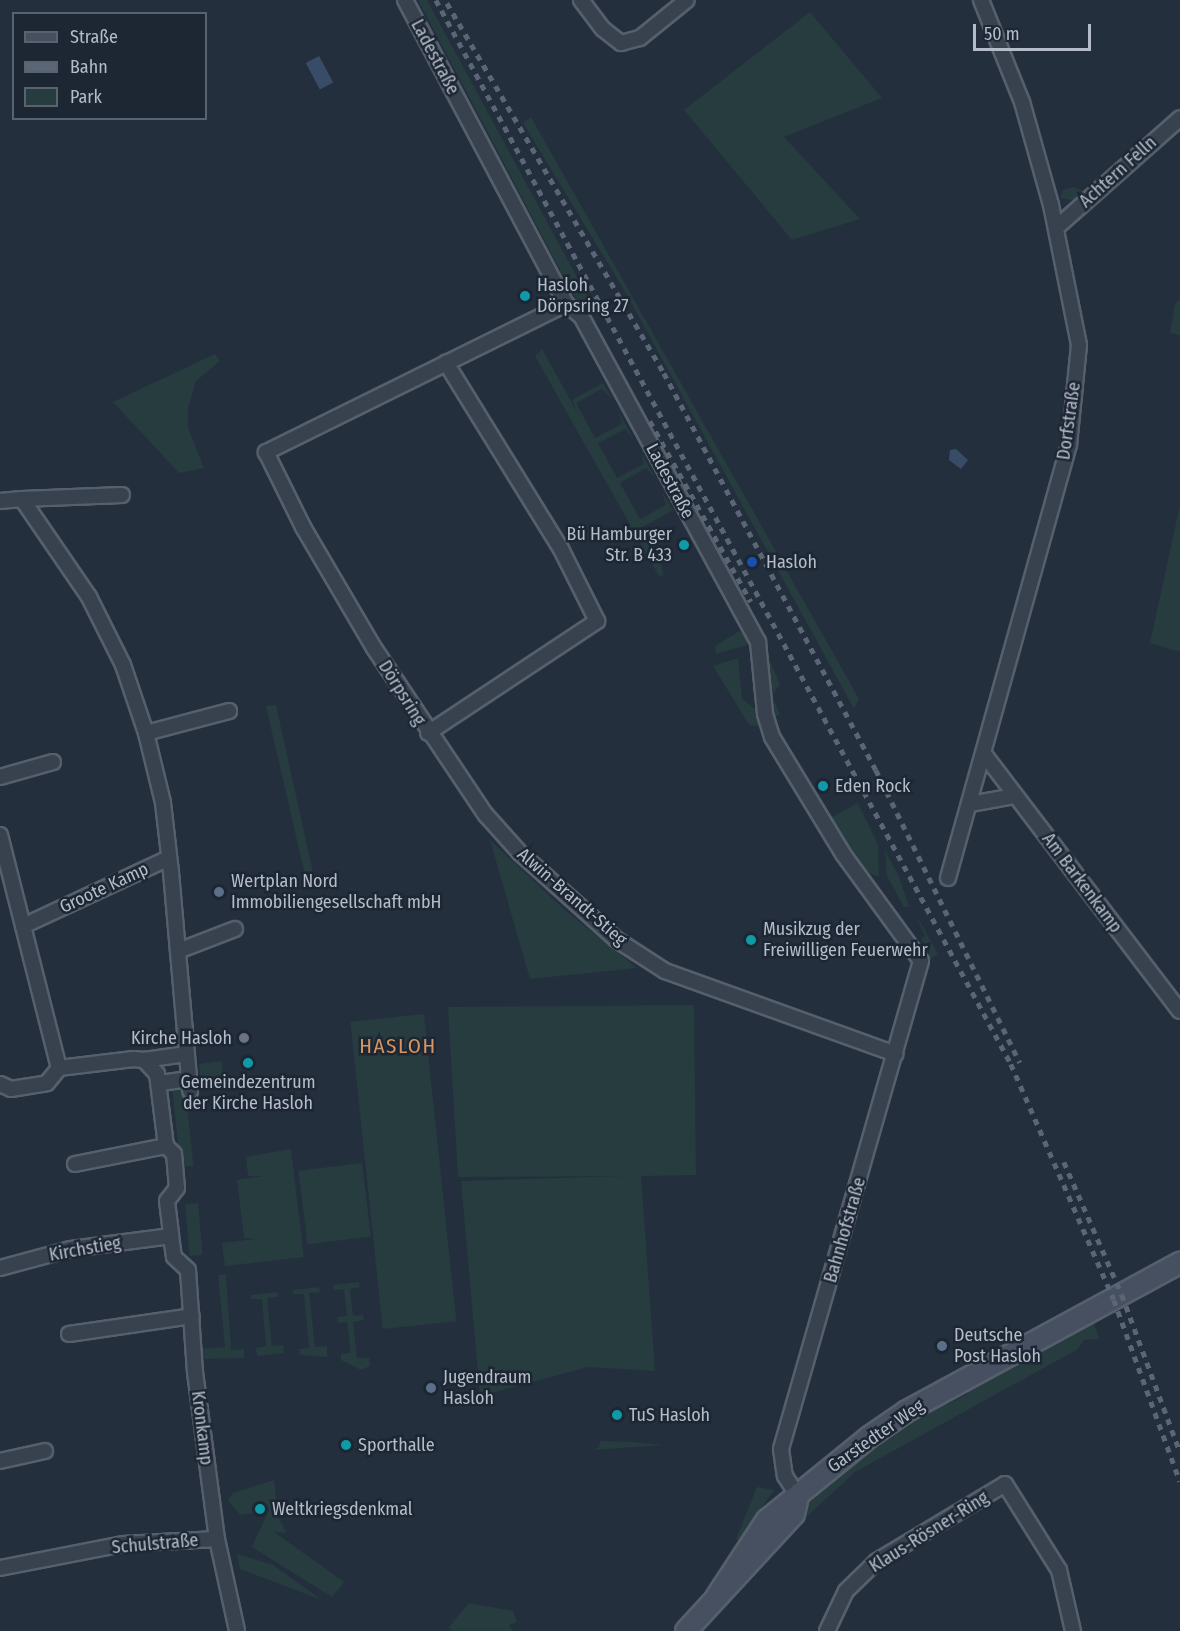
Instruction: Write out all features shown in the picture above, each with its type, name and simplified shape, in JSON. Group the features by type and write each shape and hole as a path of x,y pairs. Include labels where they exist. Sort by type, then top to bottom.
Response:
{"main road":[{"name":"Garstedter Weg","path":"686,1631 717,1596 732,1584 794,1514 798,1496 851,1450 907,1411 1180,1263"}],"street":[{"name":"Ladestraße","path":"405,0 566,304 581,316 758,642 765,714 783,757 843,854 921,961"},
{"path":"582,0 603,29 621,43 640,38 687,0"},
{"name":"Dorfstraße","path":"948,878 1069,445 1079,345 1057,227 1022,102 981,0"},
{"name":"Achtern Felln","path":"1057,227 1180,118"},
{"name":"Dörpsring","path":"446,363 561,549 597,621 428,733 333,580 266,452 446,363 566,304"},
{"path":"0,501 122,495"},
{"name":"Groote Kamp","path":"22,499 89,597 123,665 147,733 163,803 167,859 23,926"},
{"path":"147,733 229,711"},
{"name":"Alwin-Brandt-Stieg","path":"428,733 501,832 617,940 687,982 896,1054"},
{"name":"Am Barkenkamp","path":"984,754 1180,1011"},
{"path":"0,777 53,762"},
{"path":"970,804 1015,796"},
{"path":"0,835 59,1068"},
{"path":"144,1060 159,1078 189,1085 178,951 167,859"},
{"path":"178,951 235,929"},
{"name":"Bahnhofstraße","path":"798,1496 785,1476 781,1449 921,961"},
{"path":"0,1084 11,1089 47,1083 59,1068 186,1054"},
{"name":"Kronkamp","path":"159,1078 166,1146 174,1154 177,1188 167,1201 171,1236 174,1257 188,1270 217,1539"},
{"path":"75,1164 166,1146"},
{"name":"Kirchstieg","path":"0,1268 71,1250 171,1236"},
{"path":"69,1334 192,1316"},
{"path":"0,1461 45,1451"},
{"name":"Klaus-Rösner-Ring","path":"827,1631 846,1591 877,1561 1005,1484 1059,1570 1073,1631"},
{"name":"Schulstraße","path":"0,1568 123,1544 217,1539 237,1631"}],"green space":[{"path":"418,0 427,0 591,303 582,307 569,287"},
{"path":"810,12 882,98 784,137 860,219 792,240 684,110"},
{"path":"531,117 859,699 854,709 627,295 523,123"},
{"path":"1074,187 1087,193 1076,201 1060,198 1063,190"},
{"path":"1180,299 1180,335 1170,333 1175,304"},
{"path":"542,349 578,414 572,400 603,383 612,399 602,389 576,403 595,438 622,424 619,412 633,439 625,429 598,443 617,478 644,464 641,452 655,478 646,468 620,483 640,519 666,505 662,492 673,510 641,528 657,551 664,575 659,576 535,356"},
{"path":"215,354 220,361 196,381 188,408 188,428 204,468 179,473 113,402"},
{"path":"1180,505 1180,652 1150,643"},
{"path":"739,631 746,635 747,645 716,654 715,646"},
{"path":"766,652 780,684 772,696 780,714 772,718"},
{"path":"738,658 742,699 759,712 759,726 749,725 713,666"},
{"path":"276,705 314,877 309,887 304,888 305,875 266,706"},
{"path":"858,803 878,845 879,877 863,870 824,821"},
{"path":"490,840 567,912 637,968 530,979"},
{"path":"885,850 899,877 909,907 904,907 887,876"},
{"path":"915,913 938,954 929,961 929,951 921,939 925,936"},
{"path":"694,1005 696,1175 641,1176 655,1371 588,1367 480,1396 461,1181 627,1176 458,1177 448,1007"},
{"path":"424,1014 456,1321 383,1329 350,1022"},
{"path":"222,1061 224,1081 195,1085 200,1081 199,1064"},
{"path":"185,1086 193,1166 180,1167 172,1087"},
{"path":"291,1149 304,1257 225,1266 222,1243 255,1239 244,1238 237,1180 263,1176 248,1176 246,1157"},
{"path":"362,1163 371,1236 307,1244 298,1171"},
{"path":"198,1203 203,1255 190,1256 185,1204"},
{"path":"226,1274 231,1350 244,1349 244,1358 201,1359 201,1349 225,1347 218,1275"},
{"path":"359,1282 360,1287 350,1289 353,1316 363,1315 364,1320 353,1322 357,1358 369,1358 370,1366 361,1370 341,1360 341,1354 351,1353 347,1322 338,1323 337,1317 347,1316 344,1289 334,1290 333,1285"},
{"path":"319,1287 320,1292 309,1293 315,1347 327,1346 327,1357 300,1355 299,1349 309,1348 304,1294 293,1294 293,1290"},
{"path":"277,1292 278,1297 267,1298 272,1346 283,1345 284,1353 257,1356 256,1348 266,1346 262,1299 251,1299 251,1295"},
{"path":"1093,1320 1099,1339 1084,1340 1078,1349 855,1472 789,1533 787,1530 829,1481 885,1435 942,1400 948,1404 969,1393 971,1385"},
{"path":"600,1441 663,1445 593,1450 599,1447"},
{"path":"274,1480 278,1516 286,1533 274,1532 344,1582 332,1597 252,1547 269,1510 266,1506 256,1503 253,1513 240,1515 228,1500 233,1493"},
{"path":"757,1487 774,1490 739,1540 736,1539"},
{"path":"237,1554 273,1565 322,1600 240,1569"},
{"path":"469,1603 513,1611 517,1622 509,1625 513,1631 452,1631 449,1627"}],"water":[{"path":"319,56 333,82 320,90 306,63"},
{"path":"956,449 968,460 961,469 949,460 950,450"}],"railway":[{"path":"436,0 1011,1064 1114,1300 1180,1481"},
{"path":"447,3 664,373 876,770 1020,1063"},
{"path":"650,421 751,602"},
{"path":"1064,1162 1122,1295 1180,1452"}],"place":[{"name":"Hasloh Dörpsring 27","path":"525,296"},
{"name":"Bü Hamburger Str. B 433","path":"684,545"},
{"name":"Hasloh","path":"752,562"},
{"name":"Eden Rock","path":"823,786"},
{"name":"Wertplan Nord Immobiliengesellschaft mbH","path":"219,892"},
{"name":"Musikzug der Freiwilligen Feuerwehr","path":"751,940"},
{"name":"Kirche Hasloh","path":"244,1038"},
{"name":"Gemeindezentrum der Kirche Hasloh","path":"248,1063"},
{"name":"Deutsche Post Hasloh","path":"942,1346"},
{"name":"Jugendraum Hasloh","path":"431,1388"},
{"name":"TuS Hasloh","path":"617,1415"},
{"name":"Sporthalle","path":"346,1445"},
{"name":"Weltkriegsdenkmal","path":"260,1509"}],"district":[{"name":"HASLOH","path":"398,1046"}]}
